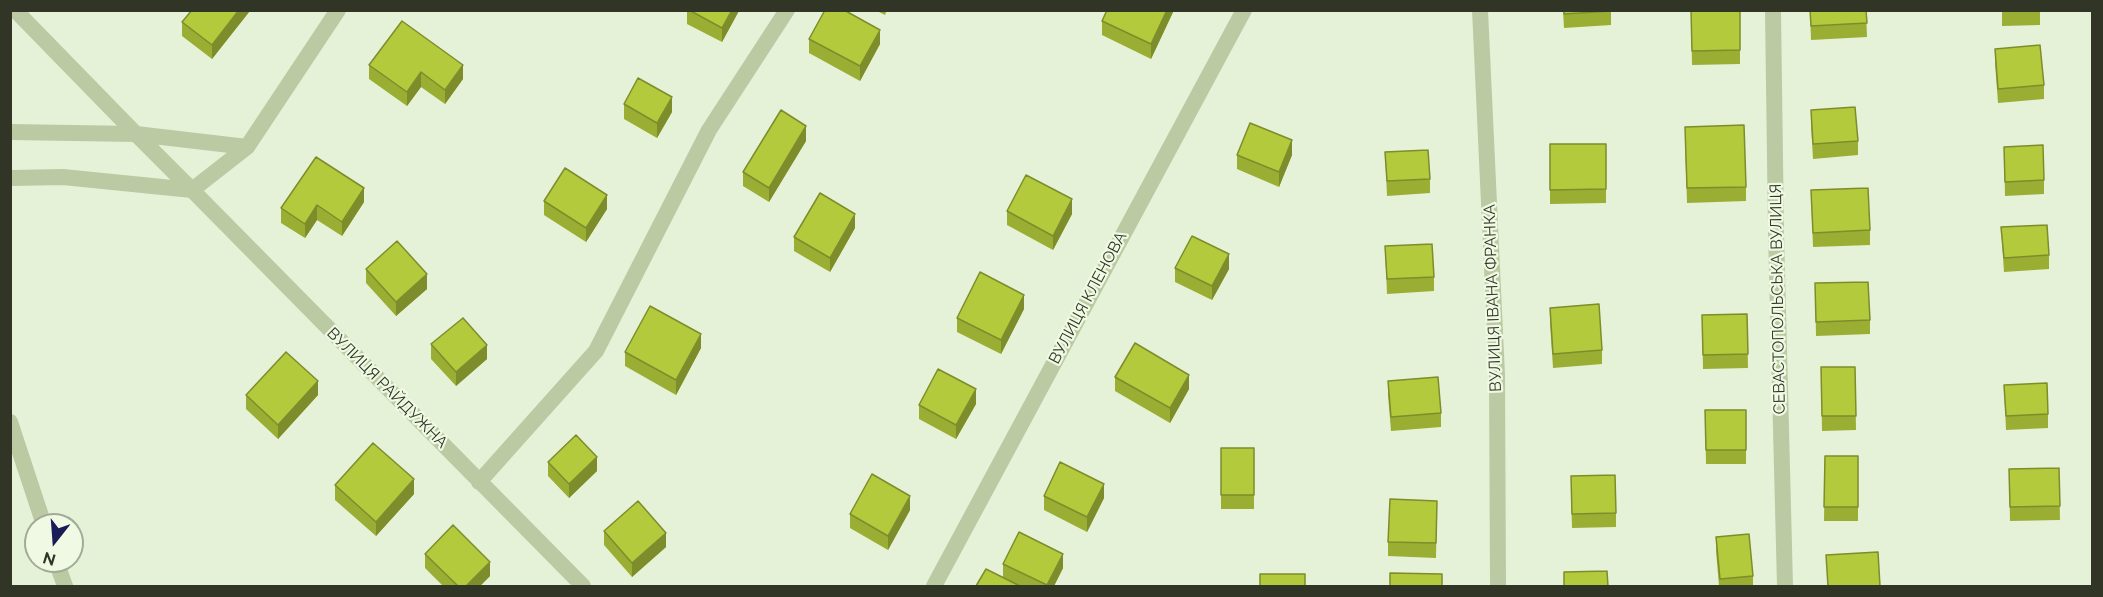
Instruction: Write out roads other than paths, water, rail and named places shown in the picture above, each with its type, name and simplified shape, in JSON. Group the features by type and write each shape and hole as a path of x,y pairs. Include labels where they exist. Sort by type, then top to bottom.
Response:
{"street":[{"name":"ВУЛИЦЯ РАЙДУЖНА","path":"15,10 583,586"},
{"path":"10,178 63,177 192,190 247,147 338,10"},
{"path":"479,482 596,351 710,130 788,10"},
{"name":"ВУЛИЦЯ КЛЕНОВА","path":"934,586 1244,10"},
{"name":"ВУЛИЦЯ ІВАНА ФРАНКА","path":"1480,10 1497,375 1498,586"},
{"name":"СЕВАСТОПОЛЬСЬКА ВУЛИЦЯ","path":"1773,10 1785,586"},
{"path":"10,132 136,134 247,147"},
{"path":"10,422 40,513"}]}
